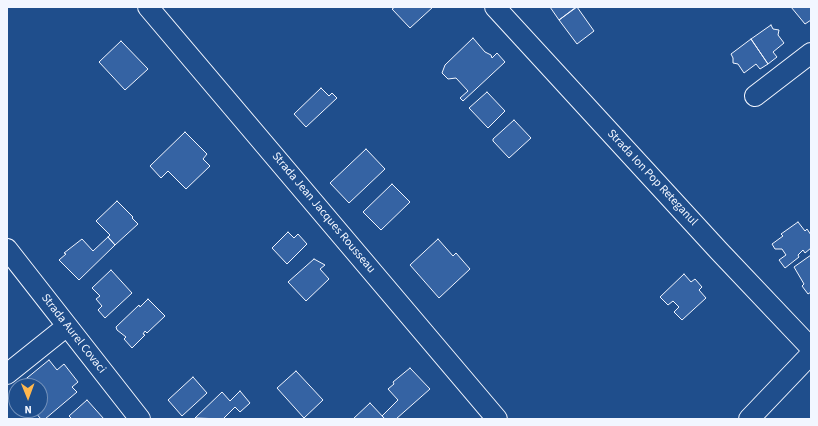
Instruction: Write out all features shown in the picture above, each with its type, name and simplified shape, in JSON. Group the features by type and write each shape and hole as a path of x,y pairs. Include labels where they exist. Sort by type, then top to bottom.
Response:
{"street":[{"name":"Strada Jean Jacques Rousseau","path":"148,7 497,419"},
{"name":"Strada Ion Pop Reteganul","path":"495,7 809,344"},
{"path":"755,96 811,53"},
{"name":"Strada Aurel Covaci","path":"7,250 140,419"},
{"path":"7,374 67,326"},
{"path":"749,419 809,344"}],"building":[{"path":"395,7 433,7 410,28 392,9"},
{"path":"550,7 576,7 559,20"},
{"path":"577,7 594,31 577,44 559,20"},
{"path":"791,7 811,7 811,20 805,24"},
{"path":"771,25 773,29 779,30 778,35 784,43 773,52 777,57 768,64 751,39"},
{"path":"473,38 485,52 491,55 492,58 497,53 505,62 463,101 460,98 468,91 456,78 448,79 442,73 445,65"},
{"path":"751,39 768,64 760,69 756,64 744,73 738,64 733,63 731,54"},
{"path":"121,41 148,69 125,90 99,62"},
{"path":"321,88 329,96 332,93 337,98 306,127 294,114"},
{"path":"487,92 505,111 488,128 469,108"},
{"path":"514,120 531,138 509,158 493,141 493,139"},
{"path":"185,132 207,154 203,159 210,166 186,189 168,171 161,178 150,166"},
{"path":"366,149 385,169 349,203 330,183"},
{"path":"392,184 410,202 381,230 363,212"},
{"path":"117,201 138,224 115,245 108,237 110,235 96,221"},
{"path":"798,222 805,231 807,229 811,235 811,248 805,253 803,250 798,255 799,257 785,268 779,260 786,255 782,249 775,249 772,244 783,236 781,234"},
{"path":"288,232 294,238 298,234 307,244 287,264 272,248"},
{"path":"108,237 115,245 79,280 59,260 66,254 64,253 82,239 93,251"},
{"path":"438,239 453,256 456,253 470,269 439,298 410,265"},
{"path":"811,255 811,292 808,294 802,286 804,284 794,267"},
{"path":"314,259 325,265 320,269 329,279 306,301 288,282"},
{"path":"111,270 132,293 105,318 98,310 102,306 96,299 100,296 92,288"},
{"path":"684,274 691,282 695,279 702,287 699,290 706,298 682,320 674,312 679,307 673,301 668,305 660,297"},
{"path":"148,299 165,316 147,333 145,331 143,334 145,335 132,348 124,339 126,337 117,330 116,327 139,305 140,307"},
{"path":"49,360 57,370 64,364 78,382 72,387 77,392 48,416 48,378 27,378"},
{"path":"410,368 430,389 396,419 385,419 382,416 398,400 388,389 394,384 393,382"},
{"path":"296,371 323,400 304,418 277,388"},
{"path":"193,377 207,393 182,416 168,400"},
{"path":"240,391 250,403 240,412 235,407 223,419 195,418 222,392 230,401"},
{"path":"87,400 104,419 72,419 69,416"},
{"path":"370,403 385,419 353,419"}]}
